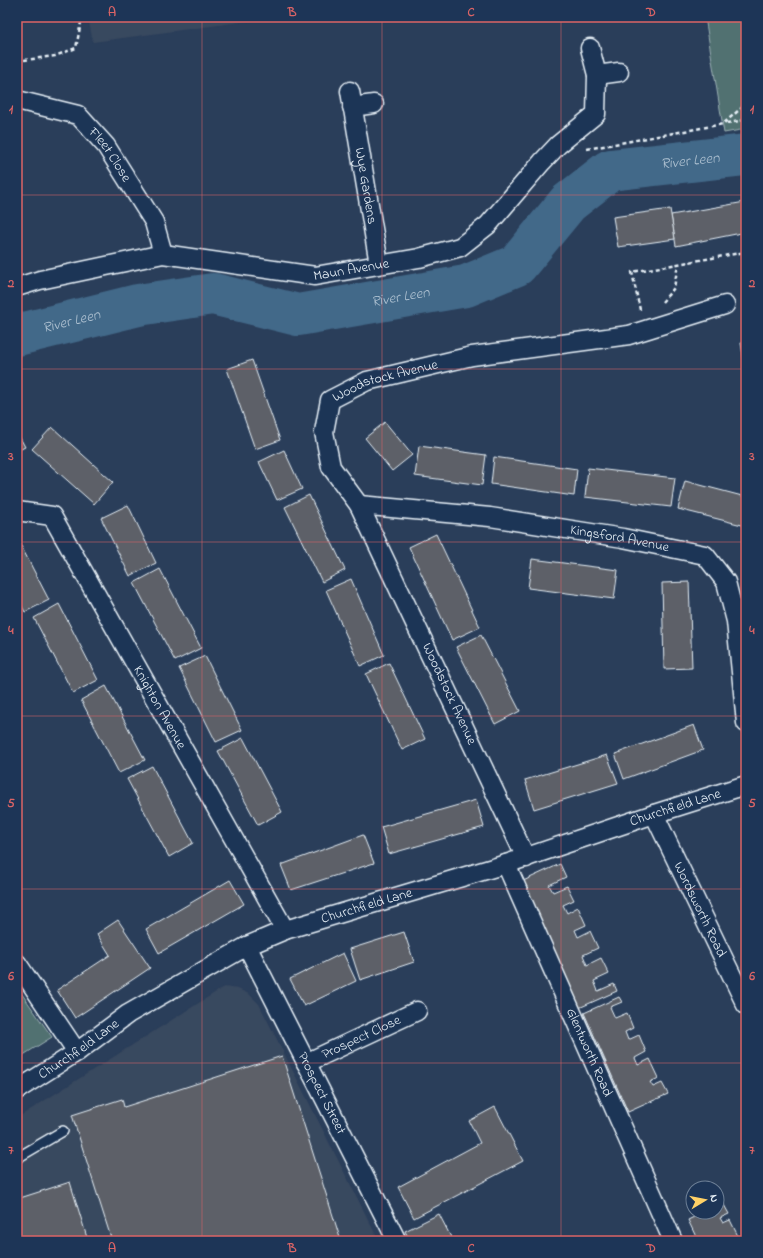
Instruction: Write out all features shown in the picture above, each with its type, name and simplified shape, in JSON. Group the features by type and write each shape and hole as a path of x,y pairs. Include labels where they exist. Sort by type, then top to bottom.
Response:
{"street":[{"name":"Maun Avenue","path":"17,287 40,280 163,254 315,276 418,258 460,247 488,225 558,145 596,114 596,75 590,48"},
{"path":"596,75 619,72"},
{"name":"Wye Gardens","path":"374,104 351,99 378,264"},
{"name":"Fleet Close","path":"17,100 78,115 106,146 154,222 163,254"},
{"name":"Woodstock Avenue","path":"526,858 359,505 331,467 324,432 330,400 367,381 472,356 629,335 725,305"},
{"name":"Kingsford Avenue","path":"359,505 490,517 623,538 705,555 726,582 733,608 736,621 746,723"},
{"name":"Knighton Avenue","path":"17,511 52,516 285,930"},
{"name":"Churchfield Lane","path":"17,1090 77,1052 128,1014 247,946 285,930 526,858 654,814 746,785"},
{"name":"Wordsworth Road","path":"654,814 746,1006"},
{"name":"Glentworth Road","path":"506,864 673,1241"},
{"name":"Prospect Street","path":"247,946 397,1241"},
{"path":"17,963 77,1052"},
{"name":"Prospect Close","path":"306,1063 417,1010"}],"lane":[{"path":"17,1158 63,1131"}],"path":[{"path":"17,61 55,56 76,48 82,18"},
{"path":"558,145 572,152 723,124 746,104"},
{"path":"727,123 746,120"},
{"path":"645,330 632,272 746,252"},
{"path":"658,306 674,288 678,264"}],"shaded area":[{"path":"88,17 278,17 93,42"},
{"path":"224,987 238,989 249,994 259,1004 379,1241 17,1241 17,1118"}],"green space":[{"path":"705,17 746,17 746,129 724,133"},
{"path":"17,987 52,1037 17,1059"}],"building":[{"path":"745,202 746,232 676,246 671,215"},
{"path":"670,209 675,239 618,247 613,217"},
{"path":"746,342 746,375 741,343"},
{"path":"252,360 280,440 255,449 227,369"},
{"path":"385,422 412,455 392,471 365,438"},
{"path":"52,427 113,482 94,504 32,449"},
{"path":"17,432 25,447 17,451"},
{"path":"419,446 486,455 482,485 415,476"},
{"path":"284,450 302,489 277,500 259,462"},
{"path":"494,457 577,469 574,496 491,484"},
{"path":"588,468 675,478 671,507 585,497"},
{"path":"685,481 746,497 746,526 678,509"},
{"path":"309,495 345,570 322,582 285,507"},
{"path":"128,505 156,563 130,576 101,518"},
{"path":"436,534 480,627 452,640 409,547"},
{"path":"18,540 49,600 25,612 17,597"},
{"path":"532,559 618,570 614,599 528,588"},
{"path":"160,569 201,648 175,661 134,583"},
{"path":"351,579 384,655 360,666 326,590"},
{"path":"689,582 692,668 664,669 662,583"},
{"path":"59,604 98,680 73,693 34,618"},
{"path":"481,635 520,711 495,724 456,647"},
{"path":"205,656 242,730 216,742 179,668"},
{"path":"389,663 425,739 402,750 366,674"},
{"path":"106,686 145,760 119,773 81,700"},
{"path":"694,725 703,750 624,779 615,754"},
{"path":"243,738 282,812 258,825 218,751"},
{"path":"607,755 618,783 534,809 525,780"},
{"path":"152,766 193,843 169,857 127,779"},
{"path":"476,800 484,827 389,854 381,827"},
{"path":"363,835 374,863 291,890 281,865"},
{"path":"560,864 566,877 549,885 553,892 567,886 574,900 563,905 567,913 578,907 586,925 575,930 578,937 590,931 598,948 583,955 587,965 601,958 609,974 594,981 598,991 614,984 617,991 579,1008 521,882"},
{"path":"230,880 244,904 159,953 146,929"},
{"path":"118,920 150,968 75,1018 57,990 110,955 97,934"},
{"path":"404,932 414,962 360,980 350,949"},
{"path":"343,953 356,981 304,1006 290,979"},
{"path":"619,997 622,1002 610,1007 615,1018 627,1013 633,1028 625,1032 628,1040 639,1035 646,1052 635,1058 638,1065 650,1059 659,1078 650,1082 653,1087 662,1083 668,1094 628,1112 584,1013"},
{"path":"282,1056 341,1241 112,1241 72,1115 122,1099 124,1107"},
{"path":"495,1107 523,1161 414,1218 398,1187 480,1143 469,1121"},
{"path":"70,1182 88,1241 17,1241 17,1199"},
{"path":"725,1207 729,1214 725,1216"},
{"path":"439,1214 453,1241 410,1241 405,1231"},
{"path":"688,1220 721,1220 723,1223 730,1220 739,1238 732,1241 698,1241"}],"waterway":[{"name":"River Leen","path":"17,335 138,305 213,294 298,315 466,286 517,265 568,203 610,170 746,155"}]}
